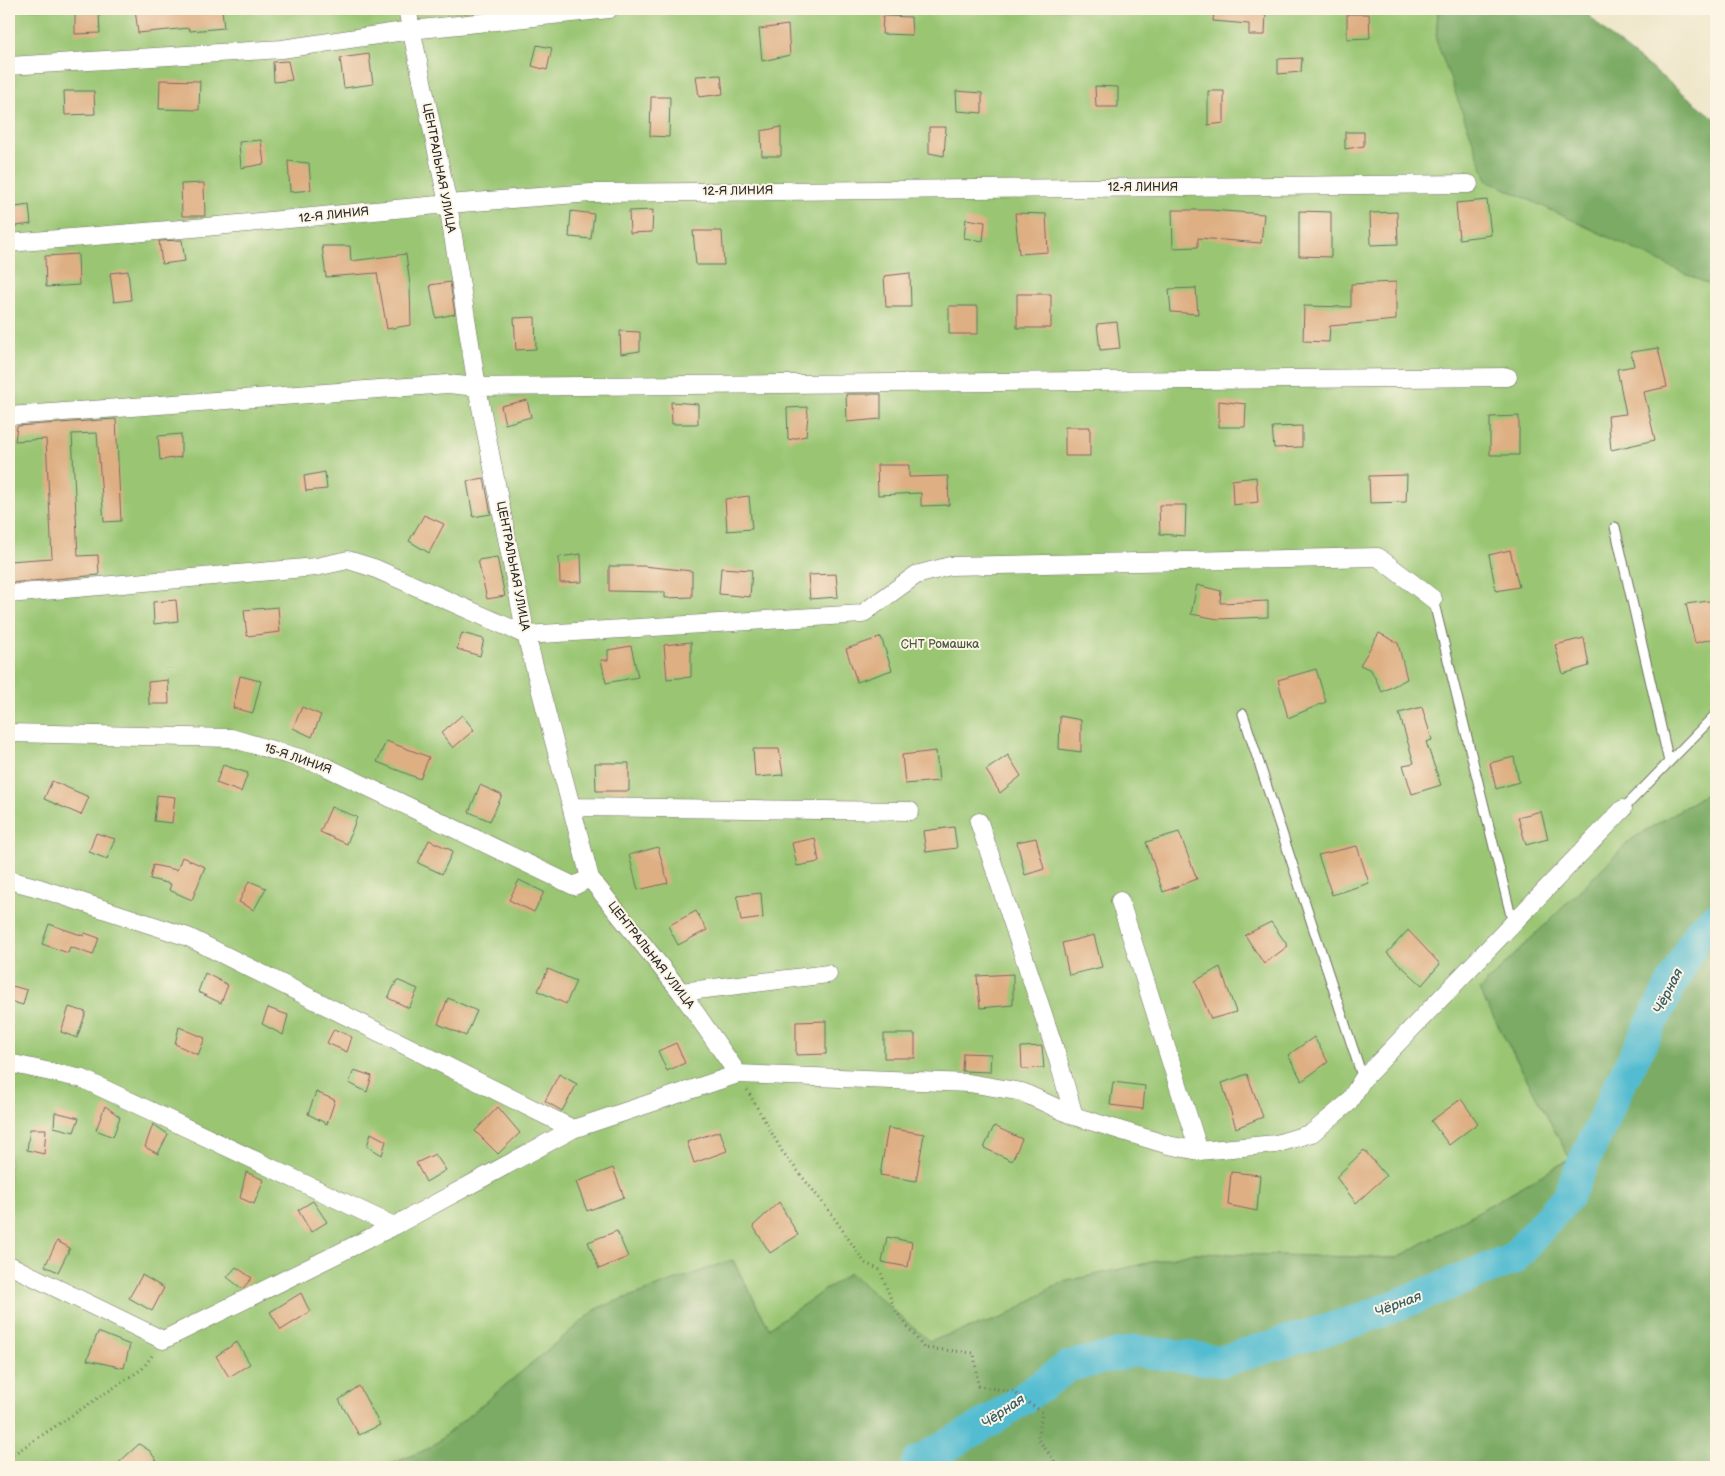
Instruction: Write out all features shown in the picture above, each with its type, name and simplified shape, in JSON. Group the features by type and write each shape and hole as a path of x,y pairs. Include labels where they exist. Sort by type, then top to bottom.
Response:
{"street":[{"name":"ЦЕНТРАЛЬНАЯ УЛИЦА","path":"407,9 448,204 478,387 526,635 590,878 681,992 738,1074"},
{"path":"9,66 282,49 410,30 608,9"},
{"name":"12-Я ЛИНИЯ","path":"9,243 206,228 448,204 591,193 1469,184"},
{"path":"9,416 448,384 478,387 1508,377"},
{"path":"9,594 316,566 348,560 374,568 526,635 862,614 916,575 950,566 1378,557 1434,599"},
{"name":"15-Я ЛИНИЯ","path":"9,733 231,738 320,764 574,886 590,878"},
{"path":"572,806 910,811"},
{"path":"9,1265 163,1340 394,1226 573,1129 738,1074 969,1083 1022,1092 1074,1116 1168,1145 1199,1151 1276,1144 1312,1134 1348,1102 1363,1079 1623,809"},
{"path":"979,822 1057,1056 1074,1116"},
{"path":"9,880 188,937 573,1129"},
{"path":"1120,901 1199,1151"},
{"path":"681,992 828,974"},
{"path":"9,1062 82,1079 394,1226"}],"lane":[{"path":"1615,527 1669,762"},
{"path":"1434,599 1512,924"},
{"path":"1243,714 1363,1079"},
{"path":"1623,809 1716,714"}],"path":[{"path":"738,1074 782,1151 830,1212 865,1262 880,1270 895,1310 924,1348 974,1353 978,1386 1013,1392 1042,1412 1038,1439 1054,1460 1055,1467"},
{"path":"9,1458 142,1369 163,1340"},
{"path":"1711,1467 1716,1464"}],"green space":[{"name":"СНТ Ромашка","path":"9,9 1438,9 1436,40 1716,288 1716,788 1632,839 1479,990 1570,1159 1397,1258 1192,1253 1059,1283 1005,1317 929,1342 850,1273 769,1328 733,1260 598,1308 430,1448 384,1467 9,1467"},
{"path":"1438,9 1582,9 1612,38 1716,119 1716,288 1487,180 1436,40"},
{"path":"1716,788 1716,1467 384,1467 430,1448 598,1308 732,1260 769,1328 850,1273 929,1341 1005,1317 1059,1283 1192,1253 1397,1258 1570,1159 1479,990 1632,839"}],"building":[{"path":"135,9 168,9 169,11 222,9 224,28 190,31 189,28 138,33"},
{"path":"1214,9 1266,11 1265,35 1249,35 1249,24 1213,21"},
{"path":"99,13 100,33 75,34 75,14"},
{"path":"1347,14 1369,14 1370,38 1347,39"},
{"path":"883,16 911,17 912,35 882,34"},
{"path":"788,25 790,55 762,61 759,29"},
{"path":"537,45 552,48 547,70 532,66"},
{"path":"369,54 373,84 344,88 340,58"},
{"path":"1302,58 1301,72 1278,74 1278,59"},
{"path":"288,61 292,80 274,82 273,62"},
{"path":"721,75 723,94 699,97 696,76"},
{"path":"160,80 200,81 199,110 159,109"},
{"path":"1095,86 1118,87 1118,107 1096,107"},
{"path":"64,91 94,91 95,114 65,115"},
{"path":"956,91 982,93 982,113 957,111"},
{"path":"1208,91 1224,91 1224,123 1208,125"},
{"path":"651,97 670,97 669,137 650,136"},
{"path":"781,127 781,156 762,156 761,131"},
{"path":"929,127 946,127 944,156 929,153"},
{"path":"1345,132 1364,132 1364,146 1345,149"},
{"path":"261,140 264,164 241,168 239,142"},
{"path":"288,161 309,163 311,190 290,192"},
{"path":"204,183 205,216 182,216 181,184"},
{"path":"1487,200 1491,235 1459,239 1456,203"},
{"path":"29,205 31,224 9,227 9,208"},
{"path":"653,210 652,232 630,233 629,211"},
{"path":"1172,210 1210,210 1264,214 1261,243 1198,238 1198,247 1173,248"},
{"path":"571,211 594,214 591,239 569,237"},
{"path":"1299,211 1331,212 1331,257 1299,256"},
{"path":"1397,212 1398,244 1371,245 1370,213"},
{"path":"1015,213 1046,214 1048,252 1019,254"},
{"path":"966,219 985,222 983,241 964,238"},
{"path":"693,231 722,231 724,265 696,265"},
{"path":"182,240 185,261 162,264 159,241"},
{"path":"322,246 350,246 351,261 406,254 410,285 411,325 387,329 377,273 326,277"},
{"path":"78,254 79,285 46,287 45,256"},
{"path":"128,271 131,300 114,302 110,273"},
{"path":"910,273 911,307 886,307 884,276"},
{"path":"450,282 455,314 436,318 430,285"},
{"path":"1396,282 1396,320 1330,326 1329,342 1303,341 1304,306 1351,307 1351,284"},
{"path":"1196,288 1198,314 1171,312 1169,289"},
{"path":"1017,294 1051,294 1051,328 1017,328"},
{"path":"949,306 978,306 978,334 949,334"},
{"path":"535,317 536,349 516,350 514,318"},
{"path":"1117,322 1120,348 1100,350 1097,324"},
{"path":"620,331 640,332 640,351 621,354"},
{"path":"1658,348 1667,387 1644,392 1655,440 1611,450 1608,416 1626,414 1617,369 1634,366 1631,352"},
{"path":"846,394 881,394 881,419 847,422"},
{"path":"527,400 531,417 505,424 501,406"},
{"path":"1219,401 1246,404 1245,427 1219,427"},
{"path":"671,402 698,404 698,424 672,424"},
{"path":"807,407 806,436 788,440 787,408"},
{"path":"1519,416 1519,455 1490,455 1490,417"},
{"path":"116,419 121,521 104,522 97,433 72,434 78,556 98,555 99,575 9,583 9,561 52,558 46,439 15,441 17,426"},
{"path":"1302,426 1302,447 1274,448 1272,427"},
{"path":"1065,427 1090,427 1090,456 1065,456"},
{"path":"181,434 181,457 160,460 158,436"},
{"path":"877,465 909,465 909,477 948,476 949,505 921,506 921,493 878,495"},
{"path":"325,472 327,489 306,491 304,476"},
{"path":"1407,475 1406,502 1370,503 1369,476"},
{"path":"1256,477 1258,502 1233,505 1232,480"},
{"path":"484,478 491,514 473,517 467,481"},
{"path":"749,496 752,529 727,531 725,499"},
{"path":"1159,505 1186,505 1185,536 1160,534"},
{"path":"424,515 444,524 429,553 409,541"},
{"path":"1510,550 1519,587 1496,591 1489,555"},
{"path":"581,554 582,582 560,583 559,557"},
{"path":"497,557 505,596 487,599 478,560"},
{"path":"609,566 643,566 692,571 692,597 665,598 665,592 609,591"},
{"path":"721,568 752,570 750,597 719,594"},
{"path":"836,574 838,597 810,599 808,575"},
{"path":"1197,585 1221,591 1220,603 1268,601 1268,617 1218,619 1191,614"},
{"path":"176,600 178,621 154,624 153,602"},
{"path":"1716,600 1716,638 1695,643 1686,604"},
{"path":"278,607 280,632 247,636 244,610"},
{"path":"462,633 484,639 480,656 457,649"},
{"path":"1379,633 1398,643 1407,679 1382,692 1371,670 1360,665"},
{"path":"881,637 892,670 857,682 846,649"},
{"path":"1584,638 1589,666 1563,674 1555,645"},
{"path":"691,642 691,677 667,679 664,645"},
{"path":"631,646 638,677 606,683 601,660 608,660 608,650"},
{"path":"1316,669 1326,702 1288,718 1278,680"},
{"path":"240,676 261,681 253,713 233,708"},
{"path":"168,680 169,704 149,704 148,682"},
{"path":"302,707 321,715 312,737 293,728"},
{"path":"1422,707 1432,740 1426,742 1441,785 1412,794 1403,765 1414,763 1399,713"},
{"path":"462,715 474,730 453,748 441,733"},
{"path":"1060,716 1081,720 1081,752 1059,749"},
{"path":"386,741 429,757 420,779 377,762"},
{"path":"753,749 779,749 783,775 755,777"},
{"path":"936,751 939,781 905,784 902,755"},
{"path":"1008,755 1021,776 1000,793 986,770"},
{"path":"1514,757 1519,782 1496,789 1490,763"},
{"path":"595,763 629,763 629,791 596,791"},
{"path":"223,765 248,773 241,792 216,783"},
{"path":"52,781 89,797 81,815 44,799"},
{"path":"480,785 502,795 490,821 469,812"},
{"path":"157,795 175,797 172,823 154,821"},
{"path":"331,807 357,817 347,844 320,832"},
{"path":"1541,811 1548,839 1526,845 1518,817"},
{"path":"954,827 957,848 926,852 923,831"},
{"path":"1179,832 1197,879 1163,892 1146,842"},
{"path":"96,833 115,839 107,859 89,852"},
{"path":"815,838 819,862 797,866 792,843"},
{"path":"1036,838 1044,869 1025,875 1017,842"},
{"path":"429,840 453,851 442,874 418,863"},
{"path":"1357,846 1369,883 1332,895 1318,855"},
{"path":"658,847 668,883 638,890 629,855"},
{"path":"182,857 205,867 192,900 169,890 171,884 150,879 153,865 177,870"},
{"path":"519,880 544,892 534,912 509,900"},
{"path":"249,881 266,888 254,910 239,902"},
{"path":"761,893 763,918 741,921 737,896"},
{"path":"696,911 707,930 678,945 668,926"},
{"path":"1271,922 1288,946 1264,964 1245,935"},
{"path":"49,924 84,936 85,933 99,938 93,955 70,947 68,953 42,944"},
{"path":"1408,930 1440,964 1422,985 1387,953"},
{"path":"1094,935 1102,967 1069,975 1062,943"},
{"path":"1220,967 1236,1012 1211,1019 1195,981"},
{"path":"548,969 576,981 566,1004 538,991"},
{"path":"205,973 228,985 221,1003 198,992"},
{"path":"1013,974 1013,1005 980,1008 977,976"},
{"path":"397,980 418,989 409,1008 388,998"},
{"path":"9,985 27,990 23,1005 9,1001"},
{"path":"448,998 477,1011 466,1036 438,1024"},
{"path":"69,1007 86,1012 77,1038 61,1032"},
{"path":"268,1008 288,1015 283,1035 262,1024"},
{"path":"826,1021 826,1054 796,1055 796,1022"},
{"path":"179,1027 205,1038 198,1055 175,1044"},
{"path":"334,1029 352,1037 347,1052 327,1043"},
{"path":"884,1034 915,1034 915,1058 884,1058"},
{"path":"1314,1037 1328,1062 1302,1081 1288,1055"},
{"path":"676,1043 685,1063 667,1071 658,1051"},
{"path":"1042,1046 1044,1068 1022,1069 1021,1047"},
{"path":"963,1053 991,1054 990,1072 962,1071"},
{"path":"354,1070 372,1076 367,1092 349,1083"},
{"path":"559,1074 577,1084 562,1111 545,1101"},
{"path":"1247,1074 1263,1117 1236,1128 1222,1083"},
{"path":"1113,1082 1145,1086 1143,1109 1110,1105"},
{"path":"316,1092 335,1100 327,1124 308,1114"},
{"path":"1461,1099 1478,1123 1449,1145 1431,1121"},
{"path":"105,1106 120,1117 113,1137 96,1130"},
{"path":"498,1107 520,1133 498,1154 475,1131"},
{"path":"55,1112 79,1118 74,1132 54,1127"},
{"path":"153,1124 168,1134 158,1154 145,1147"},
{"path":"994,1126 1022,1139 1012,1161 984,1148"},
{"path":"888,1128 924,1134 916,1181 880,1175"},
{"path":"30,1129 46,1129 44,1154 27,1150"},
{"path":"720,1131 727,1151 694,1163 687,1142"},
{"path":"371,1133 386,1141 382,1155 367,1146"},
{"path":"1364,1150 1386,1176 1356,1203 1336,1177"},
{"path":"435,1154 446,1170 426,1182 416,1163"},
{"path":"613,1168 624,1197 587,1211 576,1182"},
{"path":"246,1172 264,1180 254,1204 240,1198"},
{"path":"1231,1172 1260,1175 1257,1211 1228,1205"},
{"path":"313,1201 327,1222 311,1232 298,1210"},
{"path":"779,1202 798,1235 770,1253 753,1226"},
{"path":"617,1231 628,1257 599,1269 588,1242"},
{"path":"887,1237 912,1242 908,1267 882,1262"},
{"path":"57,1241 70,1248 58,1272 45,1266"},
{"path":"236,1267 252,1278 242,1289 227,1277"},
{"path":"142,1275 164,1288 152,1311 129,1298"},
{"path":"301,1293 310,1312 281,1330 270,1312"},
{"path":"98,1332 130,1345 124,1368 87,1360"},
{"path":"237,1342 250,1364 229,1377 216,1356"},
{"path":"359,1386 380,1425 359,1435 339,1400"},
{"path":"139,1444 150,1451 161,1467 114,1467"}],"waterway":[{"name":"Чёрная","path":"916,1467 918,1462 994,1419 1069,1366 1136,1351 1222,1361 1359,1320 1513,1259 1568,1196 1617,1090 1698,933 1716,918"}]}
